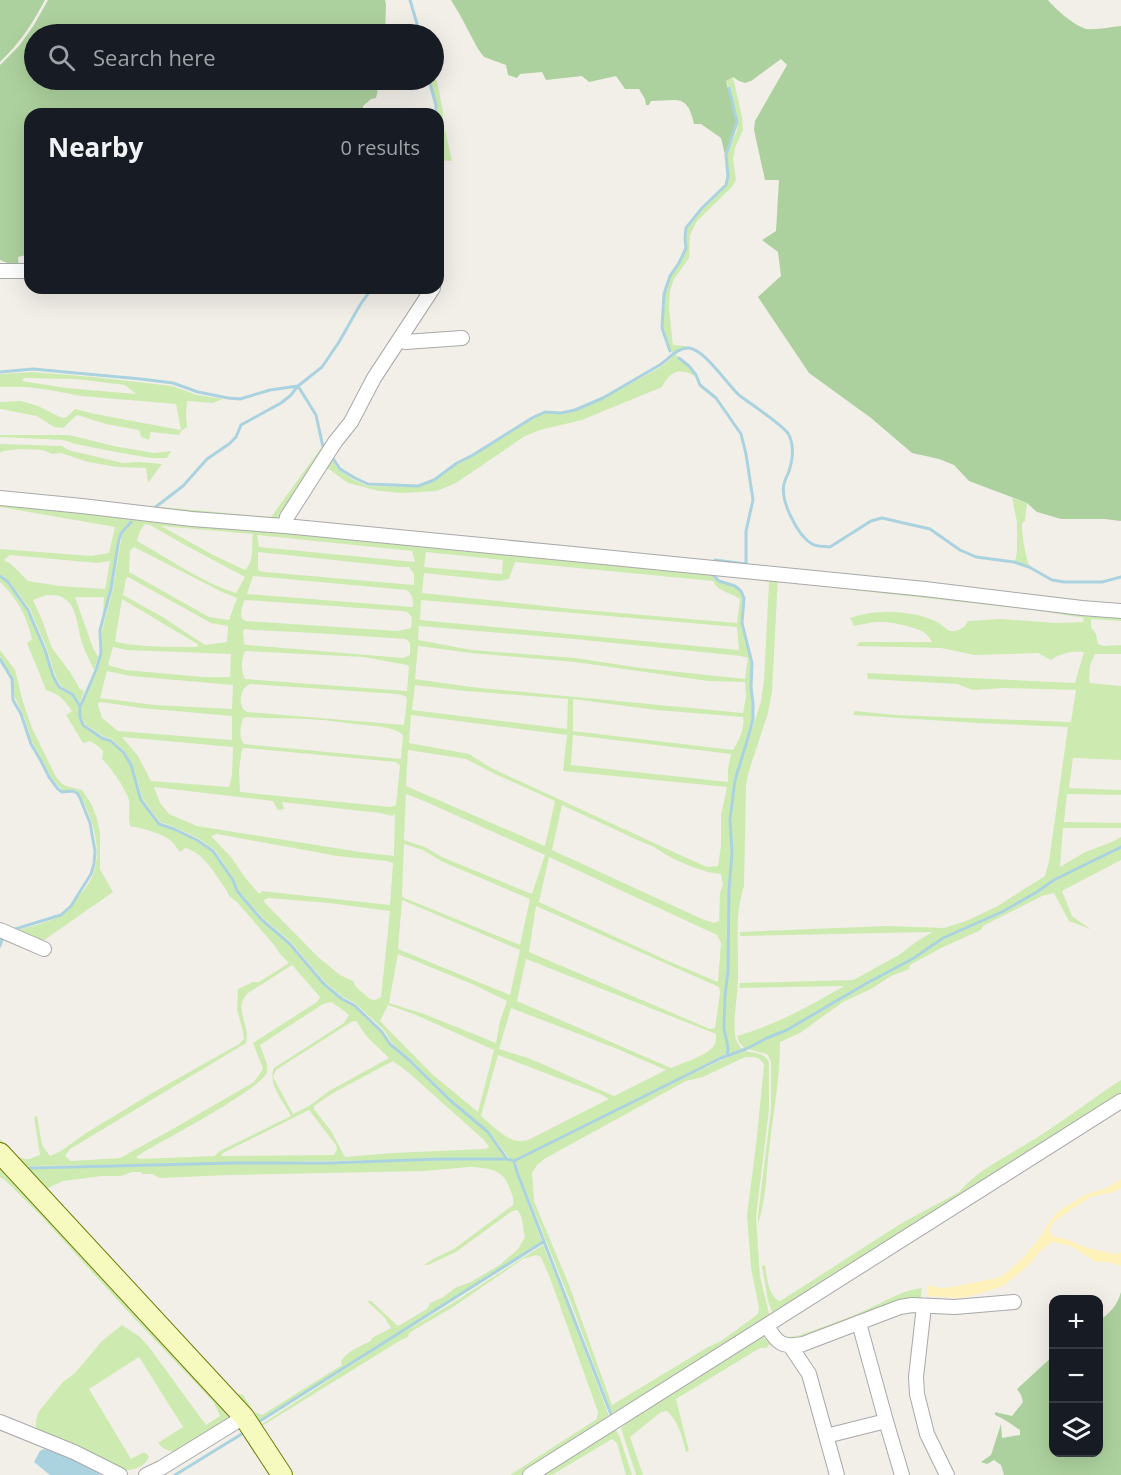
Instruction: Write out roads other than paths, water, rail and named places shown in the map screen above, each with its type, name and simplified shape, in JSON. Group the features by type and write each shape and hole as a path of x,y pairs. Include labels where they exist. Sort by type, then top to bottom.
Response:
{"street":[{"path":"0,271 24,271"},
{"path":"285,526 287,516 335,442 351,422 374,378 429,294"},
{"path":"400,339 405,342 462,338"},
{"path":"0,498 192,519 285,526 925,589 1121,611"},
{"path":"0,930 44,949"},
{"path":"530,1475 1121,1101"},
{"path":"0,1153 244,1417 282,1475"},
{"path":"767,1326 774,1337 782,1344 791,1347 900,1307 912,1305 955,1307 1014,1302"},
{"path":"924,1306 916,1394 927,1434 947,1475"},
{"path":"859,1323 902,1475"},
{"path":"791,1347 809,1374 837,1475"},
{"path":"146,1475 244,1417"},
{"path":"826,1436 886,1421"},
{"path":"0,1422 75,1452 120,1475"}],"water":[{"path":"44,1449 66,1456 101,1475 50,1475 34,1462 40,1451"}],"waterway":[{"path":"410,0 417,24"},
{"path":"670,351 662,328 664,294 670,276 686,248 686,228 702,208 726,185 728,176 726,155 737,122 729,88"},
{"path":"432,90 436,108"},
{"path":"153,509 183,486 207,459 229,444 236,437 241,425 281,403 322,367 368,294"},
{"path":"332,457 340,469 368,484 418,486 434,480 457,463 532,418 545,412 561,413 575,410 603,398 658,366 676,352 689,348 702,355 739,395 789,435 792,457 783,491 787,508 795,525 812,544 830,547 871,521 882,518 930,529 960,550 976,557 1014,562 1029,567 1052,580 1102,582 1121,577"},
{"path":"679,358 689,366 700,385 716,398 741,434 746,454 753,500 746,531 746,564 715,560"},
{"path":"0,372 33,369 141,379 173,383 198,392 240,399 270,390 298,386 316,415 323,447"},
{"path":"81,705 101,653 100,630 111,589 119,539 131,522"},
{"path":"713,575 719,581 735,586 741,591 744,598 742,623 752,663 753,719 735,780 730,819 732,853 724,1028 728,1048 727,1056"},
{"path":"0,576 8,582 28,610 53,676 59,687 72,694 80,706 83,725 102,738 111,741 124,753 131,765 141,800 159,824 197,840 213,851 233,880 237,891 262,920 289,943 324,984 342,999 354,1005 382,1032 390,1044 488,1132 507,1159"},
{"path":"0,659 12,679 13,700 21,714 31,744 49,777 62,792 73,791 80,798 90,823 95,851 91,874 71,906 61,915 12,930"},
{"path":"30,1168 441,1159 507,1159 514,1161 721,1058 787,1030 914,958 943,938 1002,912 1054,880 1121,847"},
{"path":"0,946 2,939"},
{"path":"514,1161 612,1417"},
{"path":"260,1421 543,1242"},
{"path":"175,1475 245,1432"}]}
